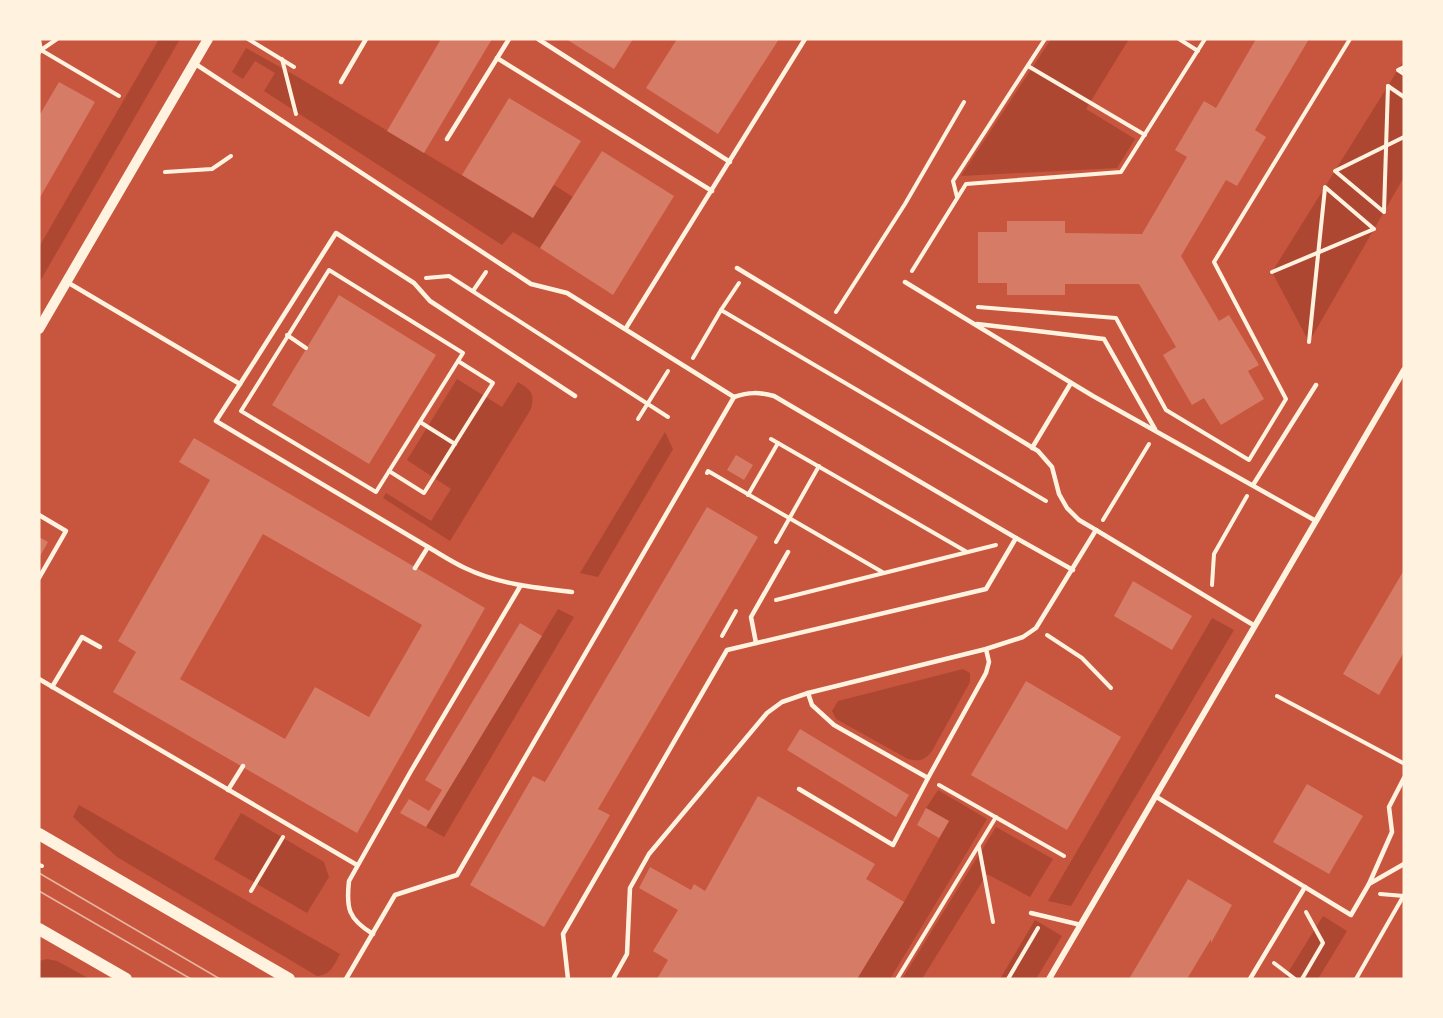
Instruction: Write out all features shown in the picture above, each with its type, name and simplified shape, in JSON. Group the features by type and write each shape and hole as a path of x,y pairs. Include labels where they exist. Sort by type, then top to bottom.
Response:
{"main road":[{"path":"39,834 288,979"},
{"path":"39,930 126,979"}],"street":[{"path":"39,329 208,39"},
{"path":"1049,979 1404,370"}],"lane":[{"path":"341,82 366,39"},
{"path":"447,139 509,39"},
{"path":"538,39 730,162"},
{"path":"626,328 805,39"},
{"path":"497,58 712,191"},
{"path":"194,63 493,261 531,284 567,293 734,397"},
{"path":"572,592 521,585 466,569 216,421 336,234 414,283 430,301 575,396"},
{"path":"737,268 1038,452 1052,467 1059,494 1067,508 1079,520 1255,626"},
{"path":"67,282 240,384"},
{"path":"905,282 1071,383 1316,521"},
{"path":"973,323 1104,339 1156,431"},
{"path":"1032,448 1071,383"},
{"path":"1253,485 1316,385"},
{"path":"345,979 395,895 457,875 734,397 758,392 774,396 1073,570"},
{"path":"39,515 66,531 39,578"},
{"path":"613,979 627,954 630,888 649,854 767,713 782,702 808,693 1023,638 1036,628 1096,531"},
{"path":"568,979 563,934 727,650 986,589 1016,538"},
{"path":"416,568 428,547"},
{"path":"756,644 751,617 788,552"},
{"path":"373,934 359,925 350,914 347,898 349,880 521,585"},
{"path":"52,687 82,637 100,647"},
{"path":"799,789 893,845 986,673 989,662 986,649"},
{"path":"39,680 357,865"},
{"path":"808,693 812,705 834,725 928,778"},
{"path":"228,790 243,766"},
{"path":"1155,796 1351,915 1369,884 1392,832 1389,807 1404,778"},
{"path":"1369,884 1404,864"},
{"path":"1250,979 1305,887"},
{"path":"1032,913 1080,925"}],"path":[{"path":"39,39 40,51"},
{"path":"40,51 57,39"},
{"path":"248,39 294,67"},
{"path":"957,198 954,181 1045,39"},
{"path":"1179,39 1198,51"},
{"path":"905,282 966,184 1121,172 1205,39"},
{"path":"972,307 1116,318 1166,410 1249,460 1286,399 1214,262 1350,39"},
{"path":"40,51 119,96"},
{"path":"282,59 301,135"},
{"path":"1028,66 1145,135"},
{"path":"1404,67 1398,70 1404,74"},
{"path":"1404,98 1388,86 1386,146 1385,190 1384,212 1335,171 1386,146 1404,137"},
{"path":"830,323 905,204 964,102"},
{"path":"165,172 212,169 231,156"},
{"path":"1272,272 1318,253 1374,229 1325,187 1318,253 1309,342"},
{"path":"473,291 493,261"},
{"path":"329,270 463,354 376,492 241,411 288,336 329,270"},
{"path":"687,368 746,272"},
{"path":"414,283 431,276 449,276 668,417"},
{"path":"721,310 1049,503 1067,508"},
{"path":"275,328 306,348"},
{"path":"638,419 675,360"},
{"path":"389,471 424,493 455,444 493,383 458,361"},
{"path":"420,422 455,444"},
{"path":"1096,531 1156,431"},
{"path":"771,439 968,552"},
{"path":"748,495 778,442"},
{"path":"708,471 884,573"},
{"path":"1211,601 1214,554 1253,485"},
{"path":"763,595 773,601 1016,538"},
{"path":"1036,628 1082,658 1111,688"},
{"path":"1277,696 1404,764"},
{"path":"928,778 1064,856"},
{"path":"897,979 996,817"},
{"path":"251,891 290,826"},
{"path":"979,846 993,922"},
{"path":"1356,979 1404,895"},
{"path":"1299,897 1323,944 1302,979"},
{"path":"1008,979 1044,916"},
{"path":"1264,956 1295,979"}],"shaded area":[{"path":"159,39 180,39 39,283 39,247"},
{"path":"1051,39 1129,39 1086,109 1135,139 1117,168 961,176"},
{"path":"246,48 533,218 554,185 573,197 540,248 513,232 502,245 264,91 275,73 255,61 243,79 232,72"},
{"path":"1404,60 1404,177 1309,342 1272,272"},
{"path":"457,379 502,407 518,382 529,390 532,399 531,409 450,541 383,498 386,493 431,521 451,489 407,460"},
{"path":"665,432 673,449 598,577 580,573"},
{"path":"558,609 574,617 444,837 426,827"},
{"path":"1212,618 1234,630 1071,906 1048,901"},
{"path":"963,669 970,673 970,682 932,751 922,760 908,759 836,719 832,711 838,701"},
{"path":"938,790 987,819 890,979 857,979 904,902 949,821 926,808"},
{"path":"79,805 340,954 334,966 326,974 317,976 117,857 73,817"},
{"path":"241,813 324,862 329,877 307,913 214,859"},
{"path":"996,827 1053,859 1030,897 987,874 922,979 902,979"},
{"path":"1323,916 1347,931 1318,979 1284,979"},
{"path":"1035,920 1062,936 1036,979 1000,979"},
{"path":"47,959 57,961 90,979 39,978 39,961"}],"building":[{"path":"441,39 492,39 424,153 387,131"},
{"path":"566,39 633,39 614,69"},
{"path":"677,39 779,39 718,134 646,88"},
{"path":"1256,39 1309,39 1255,130 1266,137 1237,186 1226,180 1181,256 1219,321 1229,315 1259,365 1248,371 1264,399 1221,425 1204,398 1192,405 1163,355 1176,347 1139,284 1065,284 1065,295 1007,295 1007,283 978,283 978,232 1007,232 1007,221 1065,221 1065,233 1142,234 1187,157 1175,150 1204,101 1216,108"},
{"path":"59,82 95,102 39,199 39,116"},
{"path":"509,98 581,141 533,218 462,175"},
{"path":"602,151 674,196 613,295 540,248"},
{"path":"339,295 436,355 369,464 272,405"},
{"path":"194,438 485,608 357,833 113,692 136,652 118,641 210,480 179,462","holes":["263,534 422,625 369,717 315,687 285,739 180,679"]},
{"path":"736,455 753,465 744,480 727,470"},
{"path":"707,507 758,537 598,809 610,815 544,927 470,885 533,776 545,782"},
{"path":"39,537 48,542 39,558"},
{"path":"1404,570 1404,652 1379,695 1343,674"},
{"path":"1133,581 1192,616 1172,650 1114,616"},
{"path":"520,623 542,636 426,827 400,813 409,799 429,811 442,790 425,780"},
{"path":"1026,681 1121,737 1067,830 971,775"},
{"path":"800,729 909,795 896,817 787,750"},
{"path":"1307,784 1363,816 1329,874 1273,842"},
{"path":"758,796 875,864 866,879 904,902 857,979 657,979 668,960 653,951 678,910 639,888 650,867 691,890 694,884 705,891"},
{"path":"926,808 949,821 939,838 917,825"},
{"path":"1188,879 1232,905 1211,943 1211,939 1187,979 1129,979"}],"tram line":[{"path":"39,873 220,979"},
{"path":"39,891 191,979"}]}
